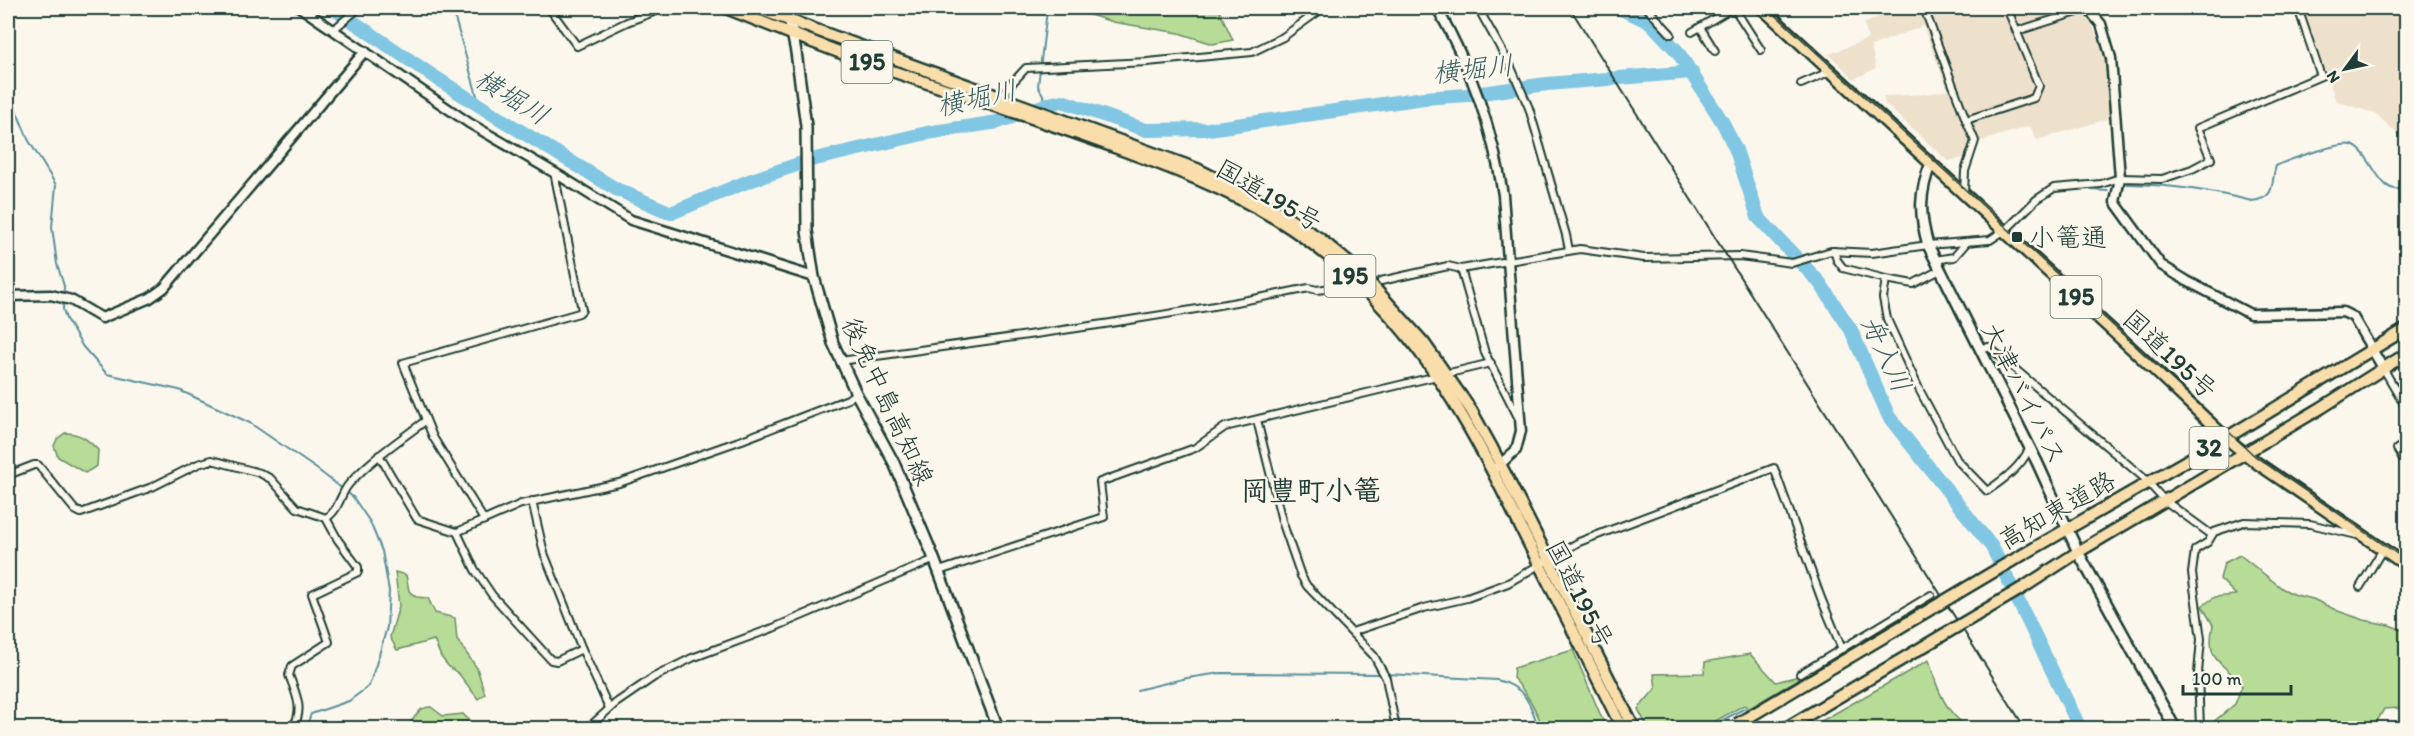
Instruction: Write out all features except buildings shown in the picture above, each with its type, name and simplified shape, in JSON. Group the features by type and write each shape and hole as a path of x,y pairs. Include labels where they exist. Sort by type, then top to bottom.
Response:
{"highway":[{"name":"国道195号","path":"726,8 880,67 998,101 1022,105 1219,189 1279,221 1319,249 1378,302 1442,374 1496,467 1547,568 1634,729"},
{"name":"国道195号","path":"756,8 998,101 1010,110 1046,117"},
{"name":"国道195号","path":"1762,8 2226,438 2244,453 2402,562"},
{"name":"高知東道路","path":"1733,726 2010,562 2226,438 2406,329"},
{"name":"高知東道路","path":"1786,729 2406,354"},
{"name":"国道195号","path":"1547,568 1622,729"}],"main road":[{"name":"後免中島高知線","path":"787,8 796,52 804,116 807,231 814,277 833,343 856,393 894,463 935,559 999,729"},
{"name":"大津バイパス","path":"1931,163 1922,185 1921,205 1923,229 1928,245 2079,552 2175,729"}],"street":[{"path":"301,8 469,123 631,220 814,277"},
{"path":"333,30 359,8"},
{"path":"549,8 578,46 627,22 664,8"},
{"path":"998,101 1026,68 1159,61 1252,52 1283,37 1323,8"},
{"path":"1437,8 1478,93 1501,180 1520,421 1516,450 1496,467"},
{"path":"1478,8 1529,108 1569,250"},
{"path":"1647,8 1671,34"},
{"path":"1692,32 1733,8 1761,50"},
{"path":"1924,8 1975,141 1965,171 1964,193"},
{"path":"1966,120 2034,98 2039,86 2007,8"},
{"path":"2017,31 2087,8 2101,24 2111,58 2120,178 2115,201 2161,265 2250,314 2343,312 2353,317 2406,407"},
{"path":"1381,281 1448,266 1461,269 1569,250 1591,250 1644,258 1740,256 1792,263 1834,250 1872,253 1928,245 1990,240 2004,231 2036,200 2054,188 2101,184 2120,178 2162,179 2192,169 2211,159 2198,128 2321,76 2298,8"},
{"path":"1700,27 1715,51"},
{"path":"8,296 51,295 71,300 102,318 150,298 164,288 365,51"},
{"path":"1802,84 1831,71"},
{"path":"484,520 425,422 403,363 579,313 582,310 554,172"},
{"path":"1834,250 1843,268 1913,284 1937,265 1954,257 1967,242"},
{"path":"1461,269 1485,353 1520,421"},
{"path":"1886,279 1883,298 1887,319 1920,391 1957,460 1987,491 2025,458 2029,449"},
{"path":"840,361 1067,329 1251,300 1309,288 1317,290 1345,286"},
{"path":"1979,348 1989,347 2149,483 2164,500 2212,535"},
{"path":"939,571 1104,517 1100,482 1195,448 1225,428 1491,363"},
{"path":"379,455 417,519 457,532 532,501 619,483 742,440 849,399 856,393"},
{"path":"1257,420 1281,518 1301,576 1307,586 1370,651 1382,669 1386,678 1396,729"},
{"path":"326,518 332,514 347,485 379,455 425,422"},
{"path":"2406,443 2397,449 2406,464"},
{"path":"8,475 38,465 75,510 81,513 152,487 198,464 212,460 260,473 270,479 297,508 326,518 338,540 358,567 358,572 312,594 329,642 292,666 290,670 289,675 300,712 300,718 292,729"},
{"path":"1352,632 1424,608 1467,598 1547,568 1580,542 1774,468 1821,598 1842,648"},
{"path":"532,501 544,553 582,649 609,708"},
{"path":"2200,729 2198,673 2201,639 2192,573 2195,550 2208,542 2214,532 2244,522 2310,524 2362,535"},
{"path":"457,532 476,570 492,595 551,660 557,661 582,649"},
{"path":"2360,587 2383,549"},
{"path":"2402,562 2406,549"},
{"path":"588,729 609,708 654,677 692,658 772,628 935,559"},
{"path":"1800,674 1931,595"},
{"path":"2400,729 2406,719"}],"shaded area":[{"path":"1898,8 2085,8 2107,61 2111,118 2037,140 2030,126 1972,144 1965,158 1948,161 1885,104 1883,96 1926,94 1948,90 1923,26 1871,46 1876,68 1854,79 1829,54 1868,39 1864,24"},
{"path":"2303,8 2406,8 2406,142 2376,114 2336,101"}],"green space":[{"path":"1067,8 1218,8 1233,40 1213,44 1179,33 1113,22"},
{"path":"65,433 76,434 84,438 98,450 97,466 85,473 58,457 54,446 57,439"},
{"path":"2240,555 2283,589 2296,595 2313,599 2364,620 2406,631 2406,705 2384,709 2373,728 2206,728 2235,704 2242,686 2213,654 2211,638 2213,625 2202,606 2215,597 2236,595 2220,579 2224,563"},
{"path":"395,572 406,575 409,591 416,597 428,598 435,613 455,618 457,640 477,668 485,694 478,699 459,674 441,657 434,640 397,650 390,637 399,606"},
{"path":"1573,650 1606,728 1543,728 1531,702 1513,678 1514,668"},
{"path":"1750,654 1776,682 1799,676 1800,678 1750,708 1744,705 1703,728 1648,728 1638,709 1656,688 1654,674 1704,673 1705,662"},
{"path":"1929,660 1941,695 1964,728 1809,728"},
{"path":"431,707 443,716 463,714 474,725 471,728 409,728 408,724 422,709"}],"waterway":[{"name":"横堀川","path":"333,8 433,76 616,189 671,213 749,181 811,160 927,133 998,122 1062,101 1146,130 1209,129 1424,98 1467,95 1547,84 1692,72"},
{"path":"452,8 480,106"},
{"path":"1043,8 1047,10 1038,86 1048,104"},
{"path":"1619,8 1650,22"},
{"name":"舟入川","path":"1641,8 1651,23 1678,52 1723,123 1736,150 1758,217 1820,283 1851,330 1889,417 1992,547 2080,728"},
{"path":"8,91 29,141 56,185 52,227 57,264 64,286 63,309 66,319 83,347 107,374 179,390 250,423 353,497 370,522 382,551 389,591 387,627 379,655 369,686 349,701 311,714 306,728"},
{"path":"2127,184 2190,189 2252,201 2265,197 2269,193 2276,166 2314,152 2352,145 2359,149 2388,186 2396,189 2406,188"},
{"path":"2091,190 2108,191"},
{"path":"1137,690 1187,678 1221,673 1381,674"},
{"path":"1387,674 1497,680 1507,683 1526,697 1539,728"},
{"path":"1708,728 1745,708 1750,712"},
{"path":"1755,719 1762,728"}],"tram line":[{"path":"1768,8 2256,457 2406,560"}],"railway":[{"path":"1570,8 2025,728"}],"place":[{"name":"小篭通","path":"2017,237"}],"district":[{"name":"岡豊町小篭","path":"1311,490"}]}
